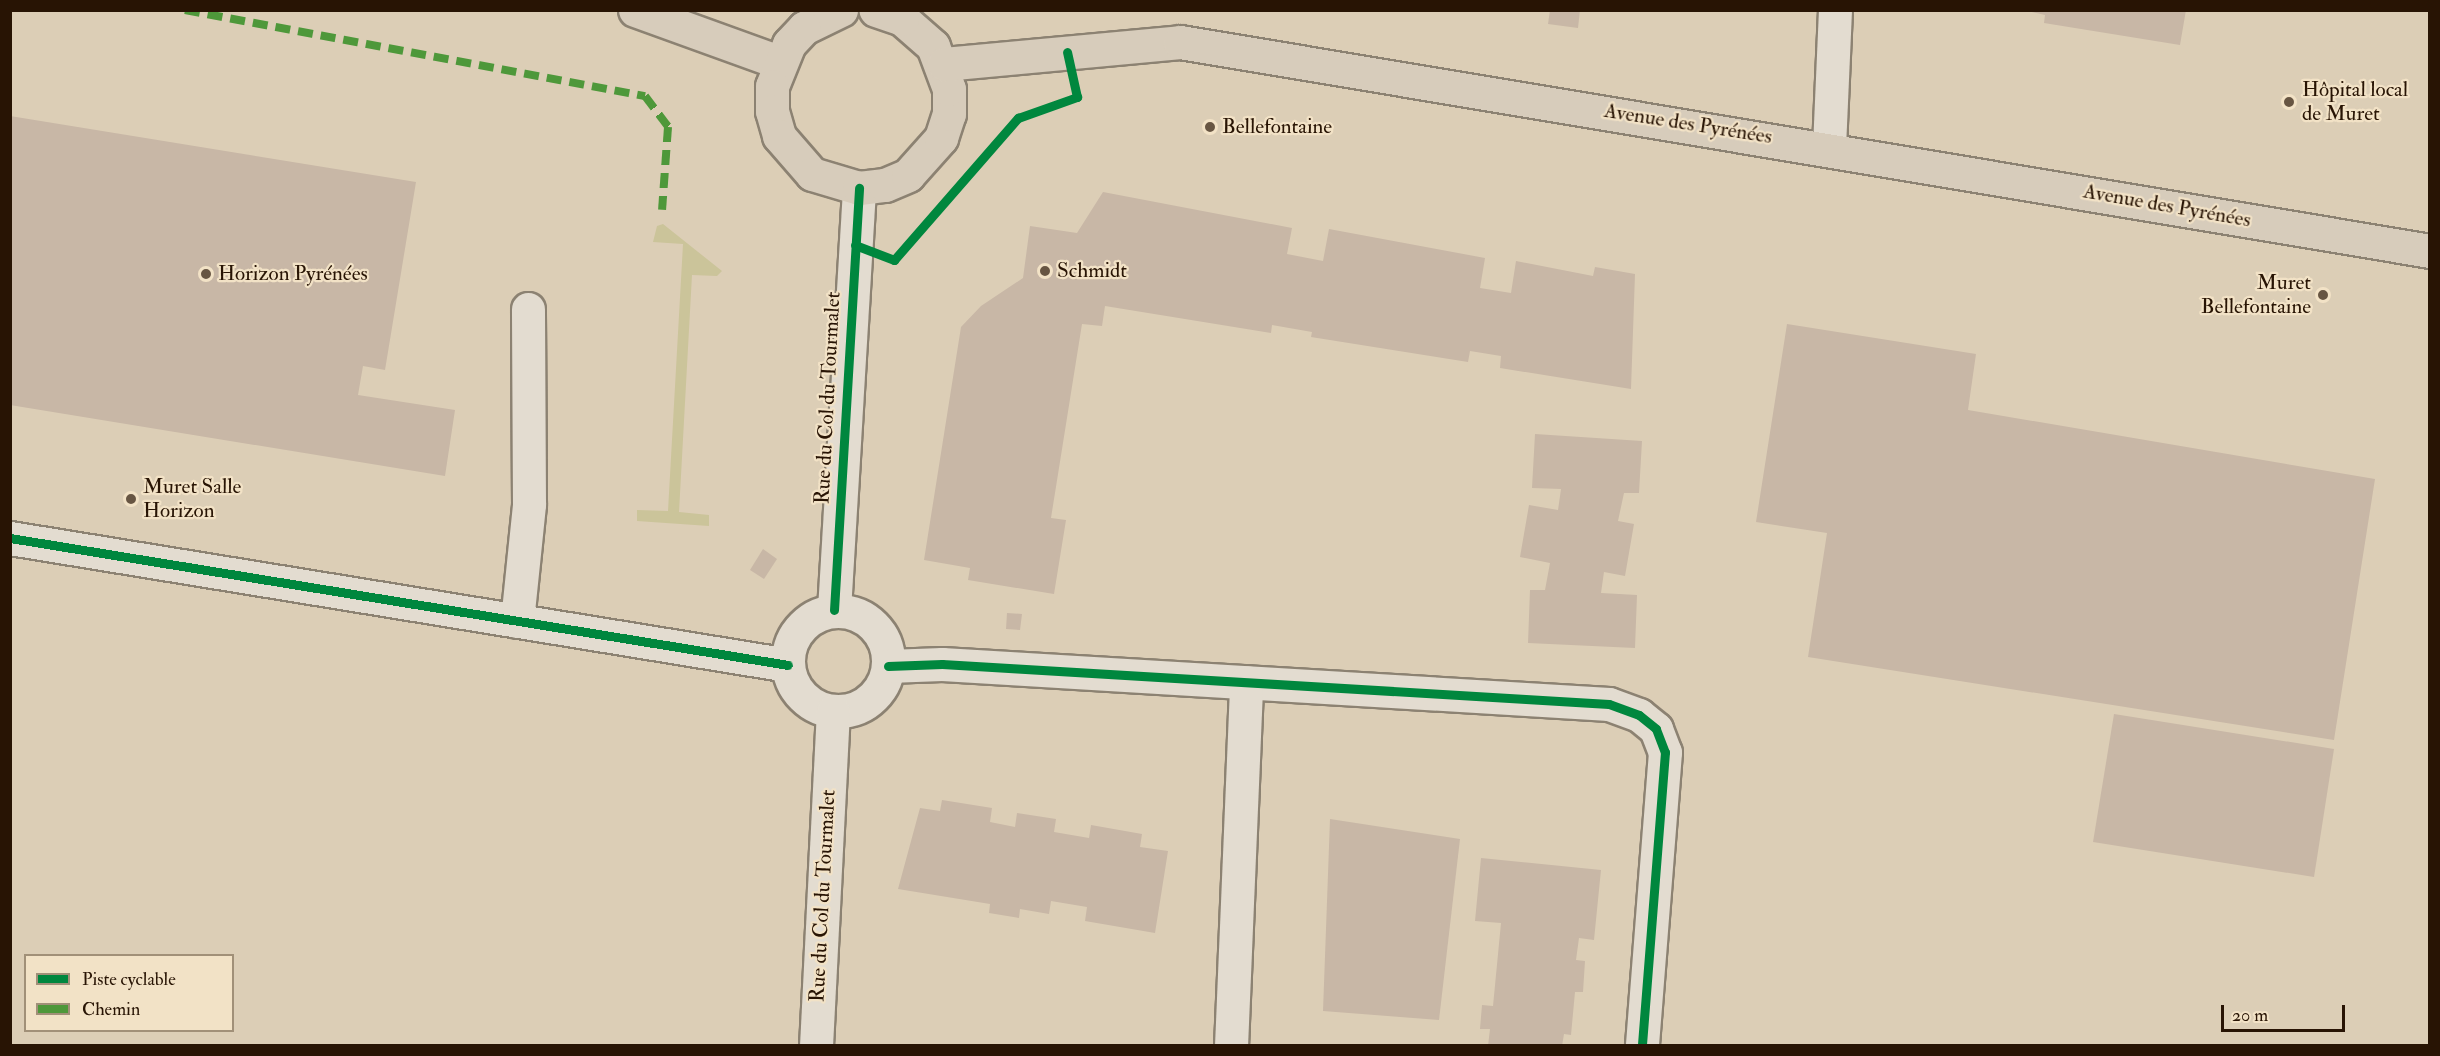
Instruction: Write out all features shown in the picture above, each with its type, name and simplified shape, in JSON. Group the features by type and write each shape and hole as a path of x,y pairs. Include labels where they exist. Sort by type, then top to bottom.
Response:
{"main road":[{"path":"635,10 779,62"},
{"path":"841,10 804,28 779,62 772,86 779,136 812,174 860,188 885,185 908,175 936,145 949,114 944,64 920,30 876,10"},
{"name":"Avenue des Pyrénées","path":"944,64 1180,42 1829,147 2430,251"}],"street":[{"path":"1829,147 1835,10"},
{"name":"Rue du Col du Tourmalet","path":"834,610 860,188"},
{"path":"517,621 529,504 528,309"},
{"path":"10,538 788,665"},
{"path":"834,610 868,620 887,648 888,666 873,698 858,708 833,711 808,702 796,689 788,665 792,638 802,624 834,610"},
{"path":"888,666 942,664 1609,704 1639,715 1656,729 1665,752 1642,1046"},
{"path":"1231,1046 1246,682"},
{"name":"Rue du Col du Tourmalet","path":"816,1046 833,711"}],"shaded area":[{"path":"663,224 722,271 717,276 692,275 679,512 709,515 709,526 637,521 637,510 668,511 683,244 653,242 657,226"}],"building":[{"path":"1550,10 1580,10 1578,28 1548,24"},
{"path":"2023,10 2186,10 2180,45 2044,23 2045,15"},
{"name":"Horizon Pyrénées","path":"10,116 416,182 385,370 363,366 358,395 455,410 445,476 10,405"},
{"path":"1103,192 1292,228 1287,254 1323,261 1329,229 1485,258 1480,288 1511,293 1516,261 1593,276 1595,267 1635,274 1631,389 1500,368 1501,356 1470,351 1468,362 1311,337 1312,332 1272,325 1271,333 1105,306 1102,326 1082,324 1051,518 1066,520 1054,594 968,580 970,568 924,560 961,327 981,306 1023,278 1030,226 1077,233"},
{"path":"1787,324 1976,354 1968,410 2375,479 2334,740 1808,657 1827,533 1756,522"},
{"path":"1535,434 1642,441 1639,493 1624,493 1618,521 1634,524 1625,576 1604,572 1601,593 1637,595 1635,648 1528,643 1530,590 1545,590 1550,563 1520,557 1529,505 1558,510 1561,489 1532,488"},
{"path":"763,549 777,559 764,579 750,570"},
{"path":"1007,613 1022,614 1020,630 1006,629"},
{"path":"2114,714 2334,749 2314,877 2093,842"},
{"path":"942,800 992,808 990,822 1015,827 1017,813 1056,819 1054,832 1089,838 1091,825 1142,834 1140,847 1168,851 1155,933 1085,921 1087,907 1051,901 1049,914 1020,909 1019,918 989,913 990,904 898,889 920,808 940,811"},
{"path":"1330,819 1460,839 1439,1020 1323,1011"},
{"path":"1481,858 1601,870 1594,940 1579,938 1576,960 1585,961 1583,992 1575,992 1571,1035 1564,1034 1562,1046 1488,1046 1490,1029 1480,1029 1482,1005 1493,1006 1501,923 1475,921"}],"marked path":[{"path":"185,10 645,96 668,127 662,210"}],"cycle path":[{"path":"855,245 894,260 1018,118 1077,97 1067,52"},
{"path":"834,610 859,188"},
{"path":"10,538 788,665"},
{"path":"888,666 942,664 1609,704 1639,715 1656,729 1665,752 1642,1046"}],"place":[{"name":"Hôpital local de Muret","path":"2289,102"},
{"name":"Bellefontaine","path":"1210,127"},
{"name":"Schmidt","path":"1045,271"},
{"name":"Horizon Pyrénées","path":"206,274"},
{"name":"Muret Bellefontaine","path":"2323,295"},
{"name":"Muret Salle Horizon","path":"131,499"}]}
